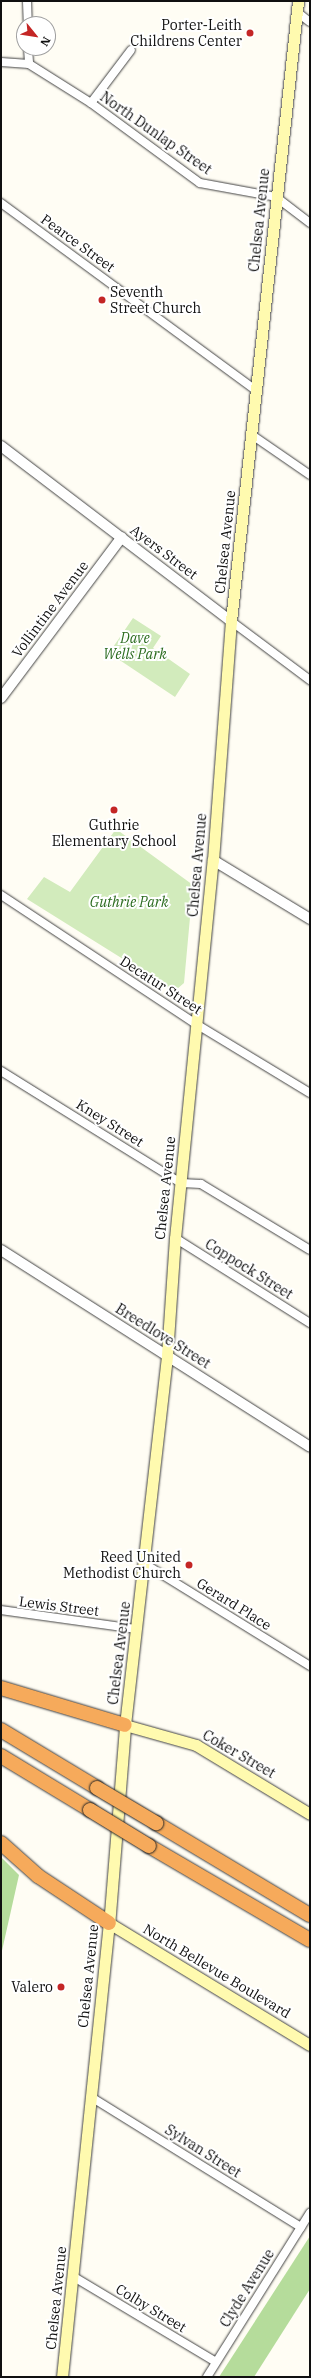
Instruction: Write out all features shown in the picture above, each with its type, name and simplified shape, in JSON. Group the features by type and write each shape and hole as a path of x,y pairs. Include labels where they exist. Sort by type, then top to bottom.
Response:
{"highway":[{"path":"1,1688 125,1725"},
{"path":"1,1730 310,1915"},
{"path":"1,1756 149,1846 310,1940"},
{"path":"1,1843 38,1876 109,1923"}],"main road":[{"name":"Chelsea Avenue","path":"62,2377 74,2277 109,1923 125,1725 145,1564 166,1355 175,1238 213,860 231,621 252,435 276,197 298,7"},
{"name":"Coker Street","path":"125,1725 196,1745 310,1814"},
{"name":"North Bellevue Boulevard","path":"109,1923 310,2045"}],"street":[{"path":"27,1 28,16"},
{"path":"298,7 310,22"},
{"path":"91,103 131,50"},
{"path":"1,62 29,64 28,56"},
{"name":"North Dunlap Street","path":"29,64 91,103 200,183 217,188 276,197 310,222"},
{"name":"Pearce Street","path":"1,203 256,390"},
{"path":"252,435 310,475"},
{"name":"Ayers Street","path":"1,447 310,680"},
{"name":"Vollintine Avenue","path":"1,698 122,537"},
{"path":"213,860 310,919"},
{"name":"Decatur Street","path":"1,895 196,1024 310,1094"},
{"name":"Kney Street","path":"1,1071 181,1182 201,1184 310,1250"},
{"name":"Coppock Street","path":"175,1238 310,1323"},
{"name":"Breedlove Street","path":"1,1250 310,1447"},
{"name":"Gerard Place","path":"145,1564 310,1666"},
{"name":"Lewis Street","path":"1,1610 14,1614 137,1630"},
{"name":"Sylvan Street","path":"91,2097 301,2227"},
{"name":"Clyde Avenue","path":"207,2377 310,2213"},
{"name":"Colby Street","path":"74,2277 216,2362"}],"green space":[{"name":"Dave Wells Park","path":"133,618 161,636 153,648 190,674 175,697 109,653"},
{"name":"Guthrie Park","path":"116,829 193,885 184,983 177,989 171,989 27,899 44,877 70,892"},
{"path":"1,1857 19,1875 1,1955"},
{"path":"310,2236 310,2289 254,2377 219,2377"}],"place":[{"name":"Porter-Leith Childrens Center","path":"250,33"},
{"name":"Seventh Street Church","path":"102,300"},
{"name":"Guthrie Elementary School","path":"114,810"},
{"name":"Reed United Methodist Church","path":"189,1565"},
{"name":"Valero","path":"61,1987"}]}
